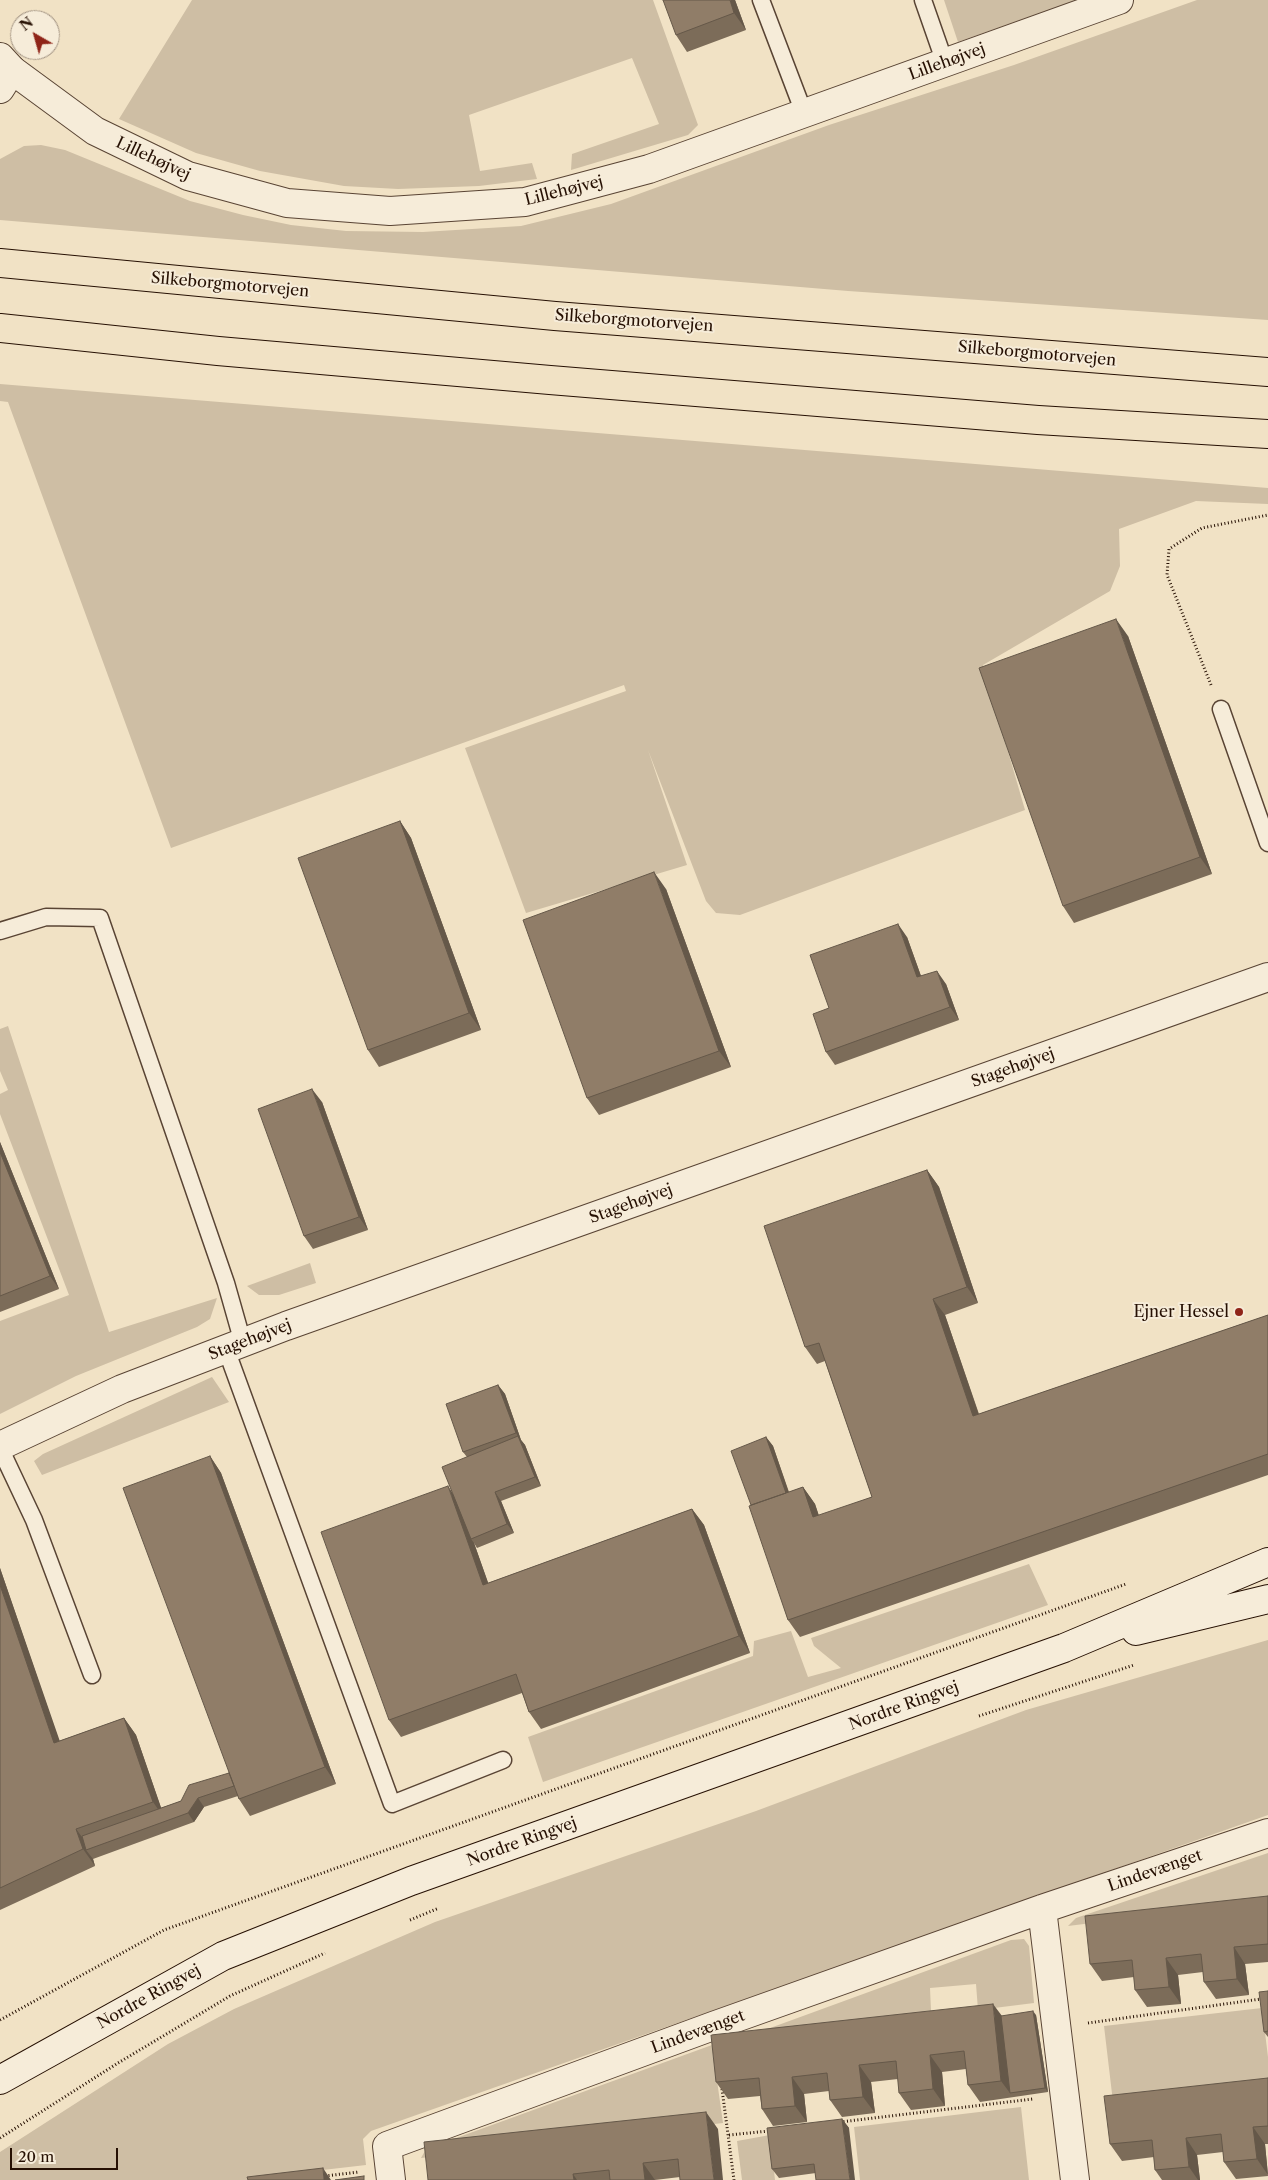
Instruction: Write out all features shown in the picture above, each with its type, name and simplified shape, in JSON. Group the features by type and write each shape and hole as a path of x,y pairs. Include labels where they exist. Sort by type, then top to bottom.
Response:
{"highway":[{"name":"Silkeborgmotorvejen","path":"0,263 555,316 818,335 1268,372"},
{"path":"0,328 218,351 560,381 1038,420 1268,434"}],"street":[{"name":"Lillehøjvej","path":"4,72 95,131 188,176 287,203 390,211 524,202 649,169 1119,0"},
{"name":"Stagehøjvej","path":"0,1447 122,1389 234,1346 1268,978"},
{"name":"Nordre Ringvej","path":"0,2080 223,1956 411,1881 1064,1648 1268,1562"},
{"name":"Nordre Ringvej","path":"1064,1648 1242,1606 1268,1598"},
{"name":"Lindevænget","path":"387,2146 713,2026 1042,1910 1268,1833"},
{"path":"1042,1910 1075,2180"},
{"path":"387,2146 391,2180"}],"lane":[{"path":"761,0 804,113"},
{"path":"923,0 945,63"},
{"path":"1221,709 1268,843"},
{"path":"0,931 46,917 100,918 226,1283 234,1346 392,1804 503,1760"},
{"path":"0,1447 34,1520 92,1675"}],"path":[{"path":"1221,709 1167,575 1169,549 1202,528 1268,515"},
{"path":"0,2020 164,1930 1128,1583"},
{"path":"969,1718 1137,1664"},
{"path":"403,1922 449,1905"},
{"path":"0,2138 118,2063 230,1996 330,1951"},
{"path":"1057,2027 1268,1998"},
{"path":"721,2081 734,2180"},
{"path":"838,2122 1066,2095"},
{"path":"729,2136 778,2130"},
{"path":"322,2177 370,2171 387,2146"}],"shaded area":[{"path":"192,0 653,0 698,125 688,135 571,170 572,154 659,124 632,58 469,115 480,171 532,163 537,179 479,186 398,189 344,186 260,171 196,153 119,119"},
{"path":"944,0 1077,0 958,42"},
{"path":"1197,0 1268,0 1268,320 848,291 0,220 0,159 24,146 41,145 65,150 190,201 291,225 346,231 423,232 521,226 611,204 829,125 1014,65"},
{"path":"0,384 1268,488 1268,504 1196,501 1119,529 1120,566 1110,591 983,665 1025,810 740,915 716,913 706,901 648,750 687,865 526,913 465,748 626,691 624,685 171,848 8,402 0,401"},
{"path":"8,1026 109,1332 217,1298 210,1319 197,1327 76,1376 0,1414 0,1321 69,1295 0,1114 0,1094 8,1090 0,1071 0,1029"},
{"path":"310,1263 316,1283 279,1295 259,1295 247,1286"},
{"path":"212,1377 229,1402 42,1475 34,1461 43,1454"},
{"path":"1029,1564 1048,1605 543,1782 528,1737 753,1656 754,1641 791,1631 808,1677 841,1668 814,1646 811,1638"},
{"path":"1268,1640 1268,1815 371,2131 363,2139 366,2165 262,2177 257,2180 0,2180 0,2152 168,2044 234,2009 435,1922 756,1811 1026,1710"},
{"path":"1268,1853 1268,1901 1068,1926 1076,1918"},
{"path":"1024,1939 1029,1946 1034,2003 978,2010 976,1984 930,1988 931,2011 751,2035 1011,1940"},
{"path":"1262,2008 1268,2057 1268,2084 1113,2102 1104,2026"},
{"path":"712,2045 723,2123 421,2158 426,2149"},
{"path":"1021,2107 1029,2180 860,2180 854,2127"},
{"path":"770,2135 775,2180 742,2180 737,2141"}],"building":[{"path":"663,0 730,0 734,13 676,35"},
{"path":"1116,619 1200,857 1063,906 979,668"},
{"path":"400,821 469,1013 368,1050 298,858"},
{"path":"654,872 719,1051 587,1098 523,920"},
{"path":"898,924 917,977 937,971 950,1007 826,1052 813,1014 829,1008 810,955"},
{"path":"312,1089 359,1217 304,1236 258,1109"},
{"path":"0,1152 50,1276 0,1296"},
{"path":"927,1170 967,1287 933,1299 973,1416 1268,1315 1268,1454 788,1620 749,1506 803,1487 813,1517 872,1497 819,1343 805,1347 764,1226"},
{"path":"498,1385 516,1433 463,1452 446,1404"},
{"path":"518,1436 535,1477 495,1492 507,1524 471,1539 442,1467"},
{"path":"766,1437 786,1493 751,1505 731,1451"},
{"path":"210,1456 325,1767 239,1799 123,1488"},
{"path":"448,1486 483,1585 692,1509 739,1636 529,1712 516,1674 389,1720 321,1532"},
{"path":"0,1585 54,1743 124,1718 153,1802 76,1829 83,1849 0,1888"},
{"path":"229,1773 234,1786 198,1798 188,1813 86,1850 82,1836 181,1801 189,1785"},
{"path":"1268,1896 1268,1944 1234,1947 1237,1979 1204,1982 1201,1954 1166,1958 1169,1987 1135,1990 1132,1960 1090,1964 1085,1916"},
{"path":"1268,1991 1268,2031 1264,2032 1259,1992"},
{"path":"993,2004 1001,2081 968,2085 964,2051 930,2055 933,2089 899,2093 896,2061 859,2065 863,2097 830,2100 827,2073 792,2077 795,2106 762,2109 759,2078 716,2082 711,2035"},
{"path":"1033,2011 1045,2088 1010,2093 1001,2016"},
{"path":"1268,2078 1268,2126 1253,2127 1257,2159 1224,2162 1221,2134 1186,2138 1189,2167 1155,2170 1152,2140 1110,2144 1104,2096"},
{"path":"706,2112 714,2180 680,2180 678,2159 643,2163 645,2180 610,2180 609,2170 573,2174 574,2180 428,2180 424,2142"},
{"path":"842,2119 850,2180 816,2180 814,2164 772,2169 767,2128"},
{"path":"323,2168 324,2180 248,2180 247,2177"},
{"path":"364,2176 364,2180 335,2180"}],"place":[{"name":"Ejner Hessel","path":"1239,1312"}]}
